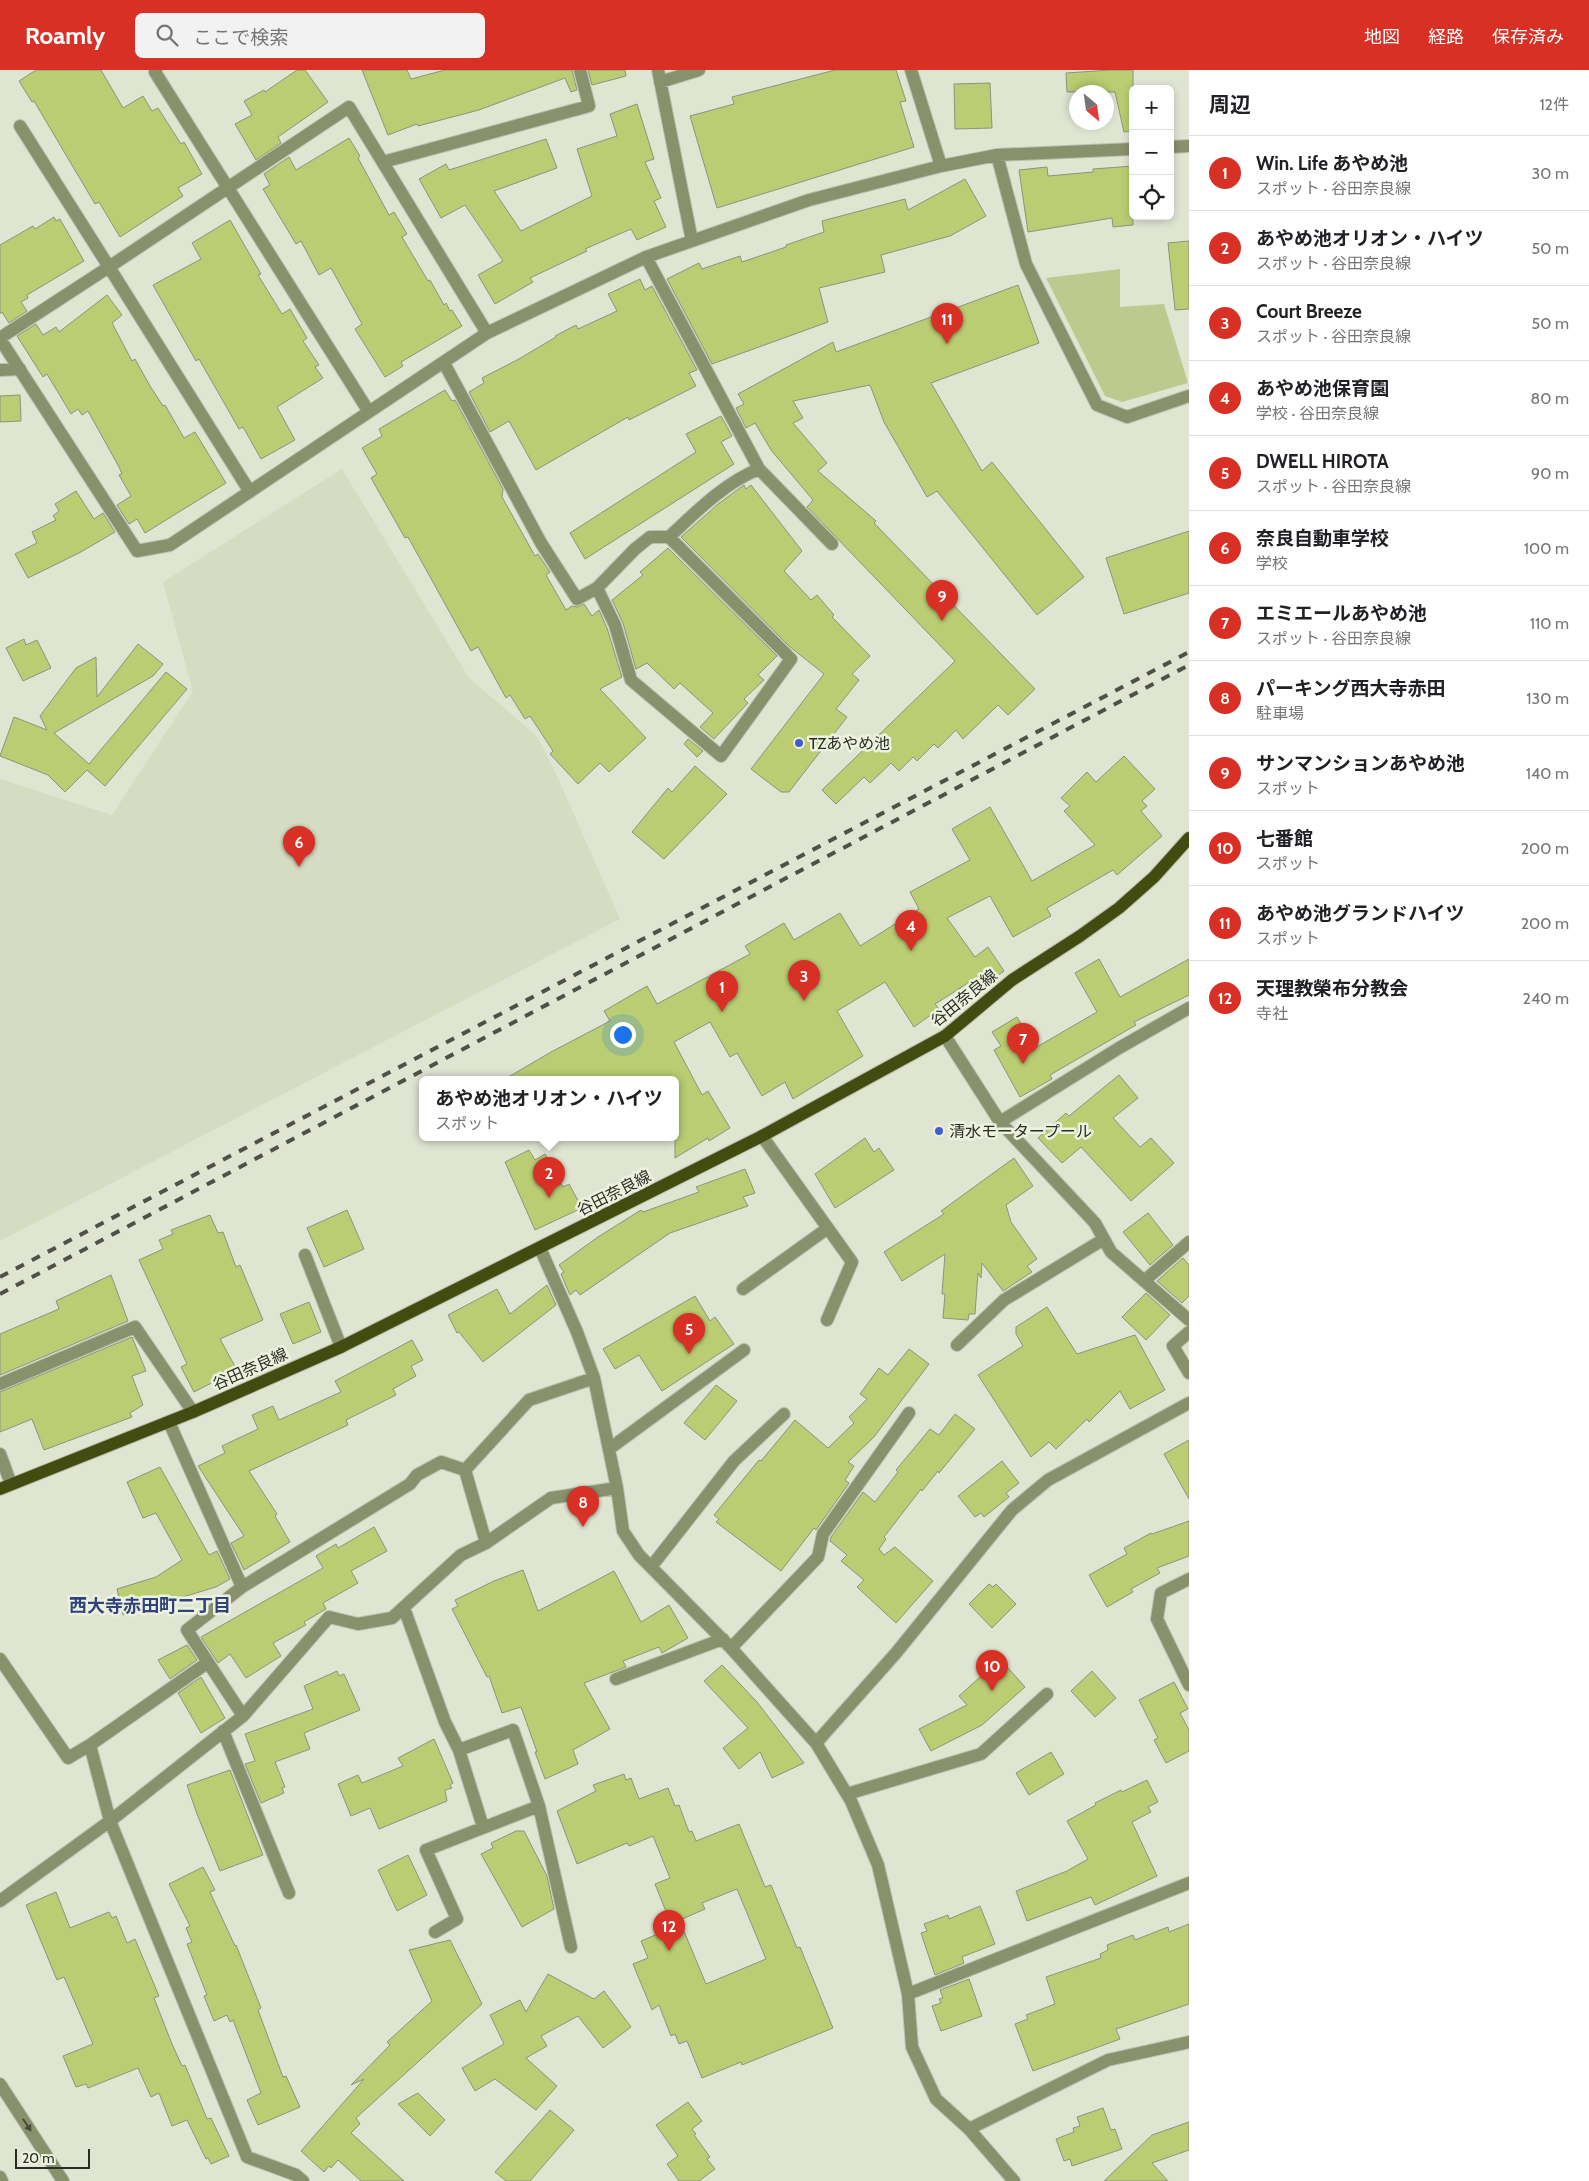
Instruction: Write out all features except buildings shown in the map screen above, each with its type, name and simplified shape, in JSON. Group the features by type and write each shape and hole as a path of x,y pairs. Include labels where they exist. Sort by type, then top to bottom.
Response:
{"main road":[{"name":"谷田奈良線","path":"6,1487 193,1412 341,1347 762,1136 945,1036 1012,980 1119,908 1154,877 1189,838"}],"street":[{"path":"156,70 155,72 369,412"},
{"path":"383,162 589,106 580,70"},
{"path":"692,242 659,76 699,70"},
{"path":"911,70 941,166"},
{"path":"487,333 350,107 0,338 137,551 170,545 487,333 646,258 809,200 941,166 997,156 1129,149"},
{"path":"20,126 250,492"},
{"path":"1174,147 1189,146"},
{"path":"997,156 1026,264 1096,405 1127,417 1189,396"},
{"path":"646,258 759,470 832,544"},
{"path":"444,363 541,543 577,598 598,588 635,549 650,537 669,536 707,502 742,476 759,470"},
{"path":"0,370 20,369"},
{"path":"598,588 615,625 631,680 721,756 791,659 669,536"},
{"path":"1000,1122 1119,1048 1189,1008"},
{"path":"945,1036 1000,1122 1095,1222 1111,1252 1189,1320"},
{"path":"762,1136 852,1262 827,1320"},
{"path":"743,1289 828,1228"},
{"path":"957,1345 1004,1300 1104,1239"},
{"path":"1144,1281 1189,1242"},
{"path":"540,1248 577,1332 594,1378 617,1488 623,1531 639,1555 727,1643 816,1743 847,1794 878,1864 908,1994 912,2047 936,2099 969,2129 1014,2181"},
{"path":"305,1255 341,1347"},
{"path":"0,1384 135,1327 193,1412"},
{"path":"1189,1332 1173,1346 1189,1373"},
{"path":"609,1450 744,1350"},
{"path":"465,1470 529,1400 594,1378"},
{"path":"816,1743 896,1653 1012,1510 1048,1480 1189,1404"},
{"path":"616,1679 727,1643 818,1556 823,1534 909,1413"},
{"path":"651,1567 734,1461 784,1414"},
{"path":"169,1422 242,1587"},
{"path":"0,1454 6,1487"},
{"path":"242,1716 187,1630 242,1587 410,1484 417,1475 441,1462 465,1470"},
{"path":"465,1470 486,1543"},
{"path":"0,1901 110,1821 242,1716 329,1617 358,1624 392,1618 461,1555 486,1543 551,1498 617,1488"},
{"path":"1189,1578 1161,1593 1156,1619 1189,1685"},
{"path":"404,1608 446,1722 459,1750 483,1827"},
{"path":"0,1659 68,1758 90,1745 207,1663"},
{"path":"847,1794 981,1754 1047,1694"},
{"path":"459,1750 513,1730 539,1806 570,1947"},
{"path":"223,1731 289,1893"},
{"path":"90,1745 110,1821 247,2157 296,2175 303,2181"},
{"path":"436,1932 457,1920 426,1850 539,1806"},
{"path":"908,1994 1189,1883"},
{"path":"969,2129 1108,2060 1189,2042"},
{"path":"0,2084 63,2181"},
{"path":"0,2177 2,2181"}],"shaded area":[{"path":"342,469 469,678 537,736 557,776 620,919 0,1241 0,779 112,815 193,691 163,582"}],"green space":[{"path":"1120,269 1120,307 1164,304 1188,383 1122,402 1105,396 1046,278"}],"railway":[{"path":"0,1277 1189,652"},
{"path":"0,1294 1189,665"}],"place":[{"name":"あやめ池グランドハイツ","path":"947,344"},
{"name":"サンマンションあやめ池","path":"942,621"},
{"name":"TZあやめ池","path":"799,743"},
{"name":"奈良自動車学校","path":"299,867"},
{"name":"あやめ池保育園","path":"911,951"},
{"name":"Court Breeze","path":"804,1001"},
{"name":"Win. Life あやめ池","path":"722,1012"},
{"name":"エミエールあやめ池","path":"1023,1064"},
{"name":"清水モータープール","path":"939,1131"},
{"name":"あやめ池オリオン・ハイツ","path":"549,1198"},
{"name":"DWELL HIROTA","path":"689,1354"},
{"name":"パーキング西大寺赤田","path":"583,1527"},
{"name":"七番館","path":"992,1691"},
{"name":"天理教榮布分教会","path":"669,1951"}],"district":[{"name":"西大寺赤田町二丁目","path":"150,1606"}]}
